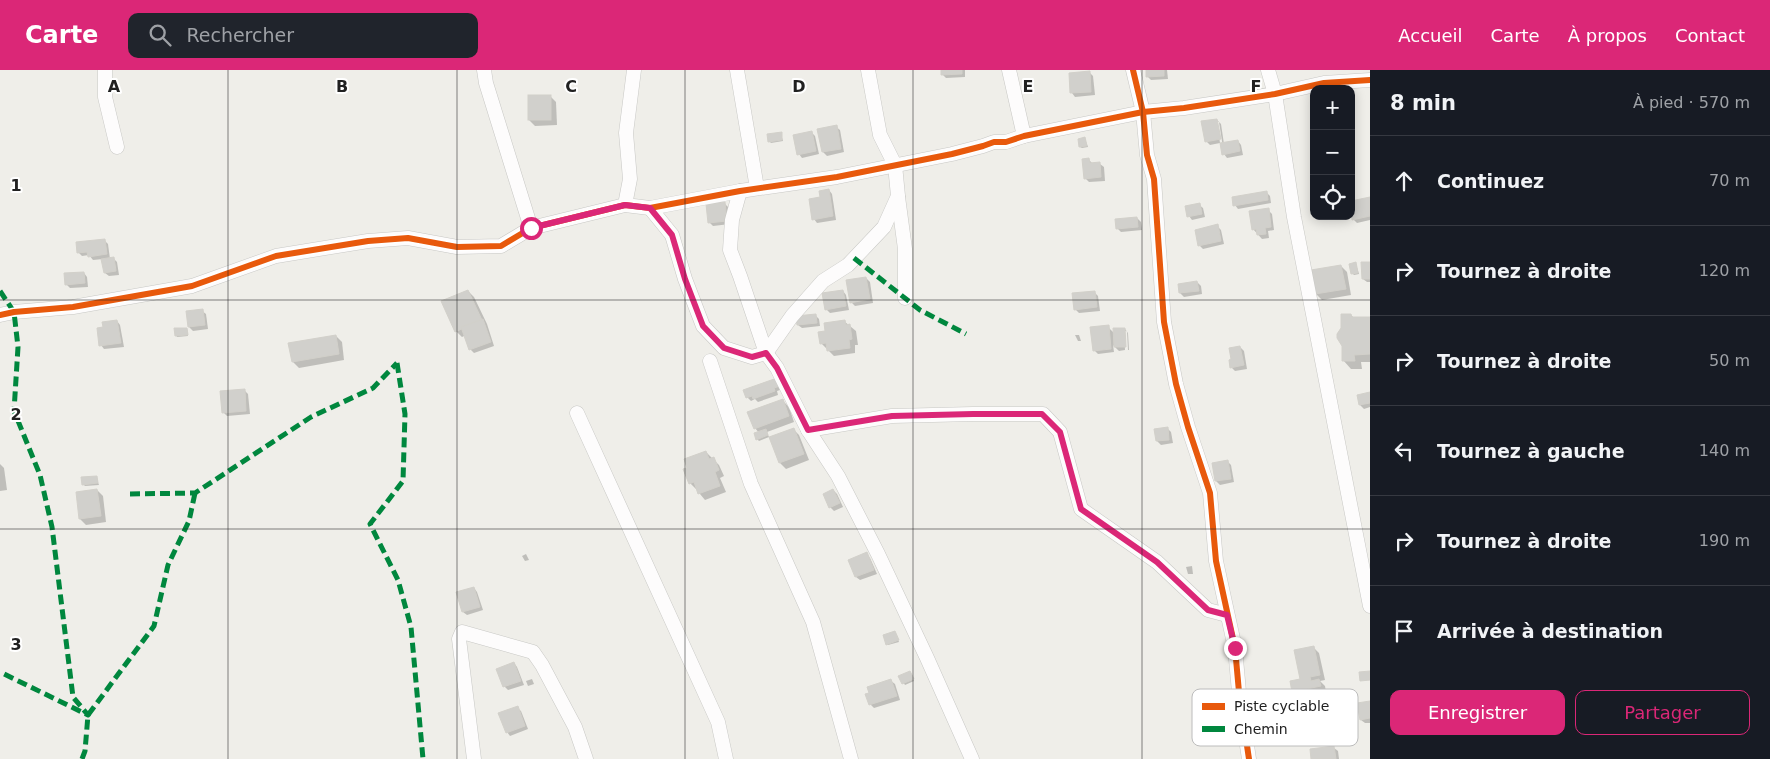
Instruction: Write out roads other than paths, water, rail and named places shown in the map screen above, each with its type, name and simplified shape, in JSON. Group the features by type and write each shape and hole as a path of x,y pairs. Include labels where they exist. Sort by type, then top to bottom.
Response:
{"street":[{"path":"105,70 105,97 117,147"},
{"path":"484,70 486,82 531,228"},
{"path":"625,205 630,179 626,133 634,70"},
{"path":"737,70 757,188"},
{"path":"868,70 880,135 895,165 904,249 904,298"},
{"path":"1009,70 1024,136"},
{"path":"1133,70 1143,112 1147,155 1154,179 1164,322 1176,384 1210,492 1216,560 1235,648 1239,689"},
{"path":"1268,70 1275,94 1294,218 1370,606"},
{"path":"0,315 73,307 192,286 276,256 368,241 408,238 457,247 501,246 531,228 625,205 650,208 740,190 837,177 983,146 994,142 1006,142 1024,136 1143,112 1184,108 1275,94 1324,83 1370,80"},
{"path":"740,190 732,220 730,250 766,353 777,368 808,430 838,476 878,554 972,759"},
{"path":"650,208 672,235 685,279 703,326 724,348 752,357 766,353 792,316 823,281 848,264 884,227 898,196"},
{"path":"710,361 751,484 813,622 851,759"},
{"path":"577,413 718,722 726,759"},
{"path":"808,430 892,416 1042,414 1060,432 1081,509 1157,562 1208,610 1227,615"},
{"path":"474,759 459,639 462,632 532,652 542,665 575,727 586,759"},
{"path":"1247,746 1249,759"}]}
